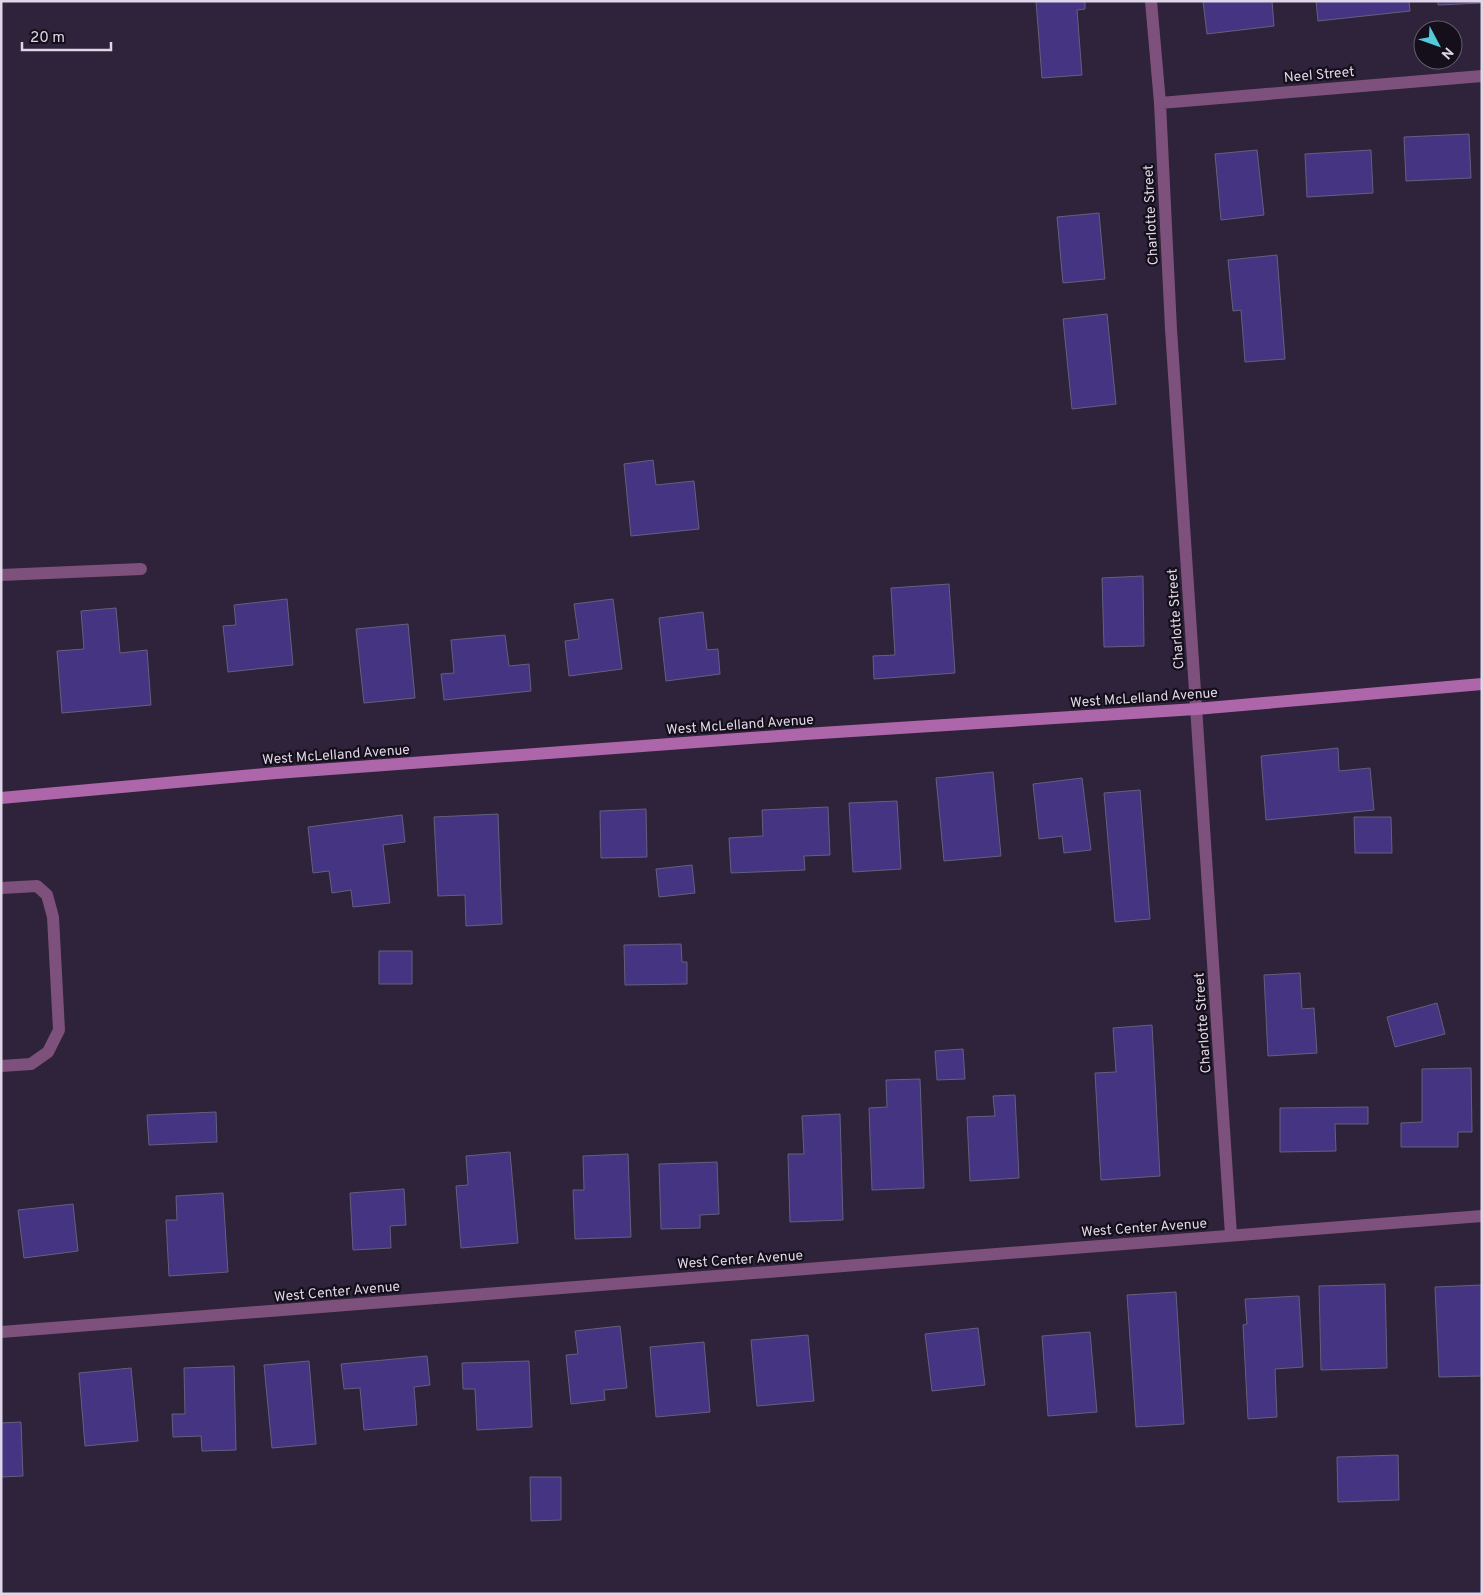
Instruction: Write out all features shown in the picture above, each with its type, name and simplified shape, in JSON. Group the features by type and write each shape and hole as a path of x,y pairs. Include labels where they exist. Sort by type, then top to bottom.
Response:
{"street":[{"name":"Charlotte Street","path":"1151,1 1160,103 1171,329 1231,1235"},
{"name":"Neel Street","path":"1160,103 1482,76"},
{"path":"1,576 141,569"},
{"name":"West McLelland Avenue","path":"1,798 276,773 805,734 1196,709 1482,684"},
{"path":"1,888 37,886 47,895 53,917 58,1030 48,1052 31,1064 1,1066"},
{"name":"West Center Avenue","path":"1,1332 1482,1216"}],"building":[{"path":"1036,1 1085,1 1085,9 1077,10 1082,75 1042,78"},
{"path":"1203,1 1272,1 1274,26 1207,34"},
{"path":"1316,1 1409,1 1410,11 1318,21"},
{"path":"1438,1 1482,1 1482,3 1438,5"},
{"path":"1469,134 1471,178 1406,181 1404,137"},
{"path":"1257,150 1264,215 1221,220 1215,154"},
{"path":"1371,150 1373,193 1307,197 1305,154"},
{"path":"1099,213 1105,279 1063,283 1057,217"},
{"path":"1277,255 1285,359 1245,362 1241,310 1233,311 1228,260"},
{"path":"1107,314 1116,404 1072,409 1063,319"},
{"path":"653,460 656,485 694,481 699,529 631,536 624,464"},
{"path":"1143,576 1144,646 1104,647 1102,578"},
{"path":"949,584 955,673 874,679 873,656 895,655 891,588"},
{"path":"287,599 293,665 228,672 223,626 236,625 234,605"},
{"path":"613,599 622,669 569,676 565,641 579,639 574,604"},
{"path":"116,608 120,653 147,650 151,705 62,713 57,651 84,649 81,611"},
{"path":"703,612 707,650 718,649 720,674 666,681 659,618"},
{"path":"408,624 415,698 364,703 356,629"},
{"path":"505,635 509,666 529,664 531,691 444,700 441,674 454,673 451,640"},
{"path":"1338,748 1339,771 1370,768 1374,810 1266,820 1261,756"},
{"path":"993,772 1001,856 944,861 936,778"},
{"path":"1082,778 1091,850 1064,853 1062,836 1039,839 1033,784"},
{"path":"1140,790 1150,919 1115,922 1104,793"},
{"path":"897,801 901,869 853,872 849,803"},
{"path":"828,807 830,855 804,856 805,870 731,873 729,838 763,836 762,810"},
{"path":"646,809 647,857 601,858 600,811"},
{"path":"498,814 502,924 466,926 465,895 438,896 434,817"},
{"path":"402,815 405,842 383,845 390,903 353,907 351,890 332,893 329,871 313,873 308,827"},
{"path":"1354,817 1391,817 1392,853 1355,853"},
{"path":"692,865 695,893 659,897 656,869"},
{"path":"681,944 682,962 687,962 687,984 625,985 624,945"},
{"path":"379,951 412,951 412,984 379,984"},
{"path":"1300,973 1302,1009 1314,1008 1317,1053 1268,1056 1264,975"},
{"path":"1437,1003 1445,1034 1395,1047 1387,1017"},
{"path":"1152,1025 1160,1176 1101,1180 1095,1073 1116,1072 1113,1028"},
{"path":"963,1049 965,1079 937,1080 935,1051"},
{"path":"1471,1068 1472,1132 1458,1132 1458,1147 1401,1147 1401,1123 1422,1122 1422,1069"},
{"path":"920,1079 924,1188 872,1190 869,1108 887,1107 886,1080"},
{"path":"1015,1095 1019,1178 970,1181 967,1117 995,1116 993,1096"},
{"path":"1368,1107 1368,1124 1335,1124 1336,1151 1280,1152 1280,1108"},
{"path":"216,1112 217,1142 149,1145 147,1115"},
{"path":"840,1114 843,1220 790,1222 788,1154 804,1154 802,1116"},
{"path":"510,1152 518,1243 461,1248 456,1186 468,1185 466,1156"},
{"path":"628,1154 631,1237 575,1239 573,1190 584,1190 583,1156"},
{"path":"717,1162 719,1214 700,1215 700,1228 661,1229 659,1164"},
{"path":"404,1189 406,1225 390,1226 391,1248 353,1250 350,1193"},
{"path":"223,1193 228,1272 169,1276 166,1220 177,1220 176,1196"},
{"path":"73,1204 78,1251 24,1258 18,1210"},
{"path":"1385,1284 1387,1368 1321,1370 1319,1286"},
{"path":"1482,1285 1482,1376 1439,1377 1435,1287"},
{"path":"1176,1292 1184,1424 1136,1427 1127,1295"},
{"path":"1299,1296 1303,1367 1275,1369 1277,1417 1248,1419 1243,1325 1247,1324 1245,1299"},
{"path":"620,1326 627,1388 604,1390 605,1400 571,1404 566,1355 578,1354 575,1331"},
{"path":"978,1328 985,1385 932,1391 925,1334"},
{"path":"1090,1332 1097,1412 1048,1416 1042,1336"},
{"path":"808,1335 814,1401 757,1406 751,1340"},
{"path":"704,1342 710,1412 656,1417 650,1347"},
{"path":"427,1356 430,1385 414,1387 417,1425 364,1430 360,1388 344,1389 341,1364"},
{"path":"309,1361 316,1444 272,1448 264,1365"},
{"path":"529,1361 532,1427 477,1430 475,1389 463,1389 462,1363"},
{"path":"234,1366 236,1450 202,1451 201,1436 173,1437 172,1414 185,1414 184,1368"},
{"path":"131,1368 138,1441 85,1446 79,1373"},
{"path":"21,1422 23,1476 1,1477 1,1423"},
{"path":"1398,1455 1399,1500 1338,1502 1337,1457"},
{"path":"530,1477 561,1477 561,1520 531,1521"}]}
